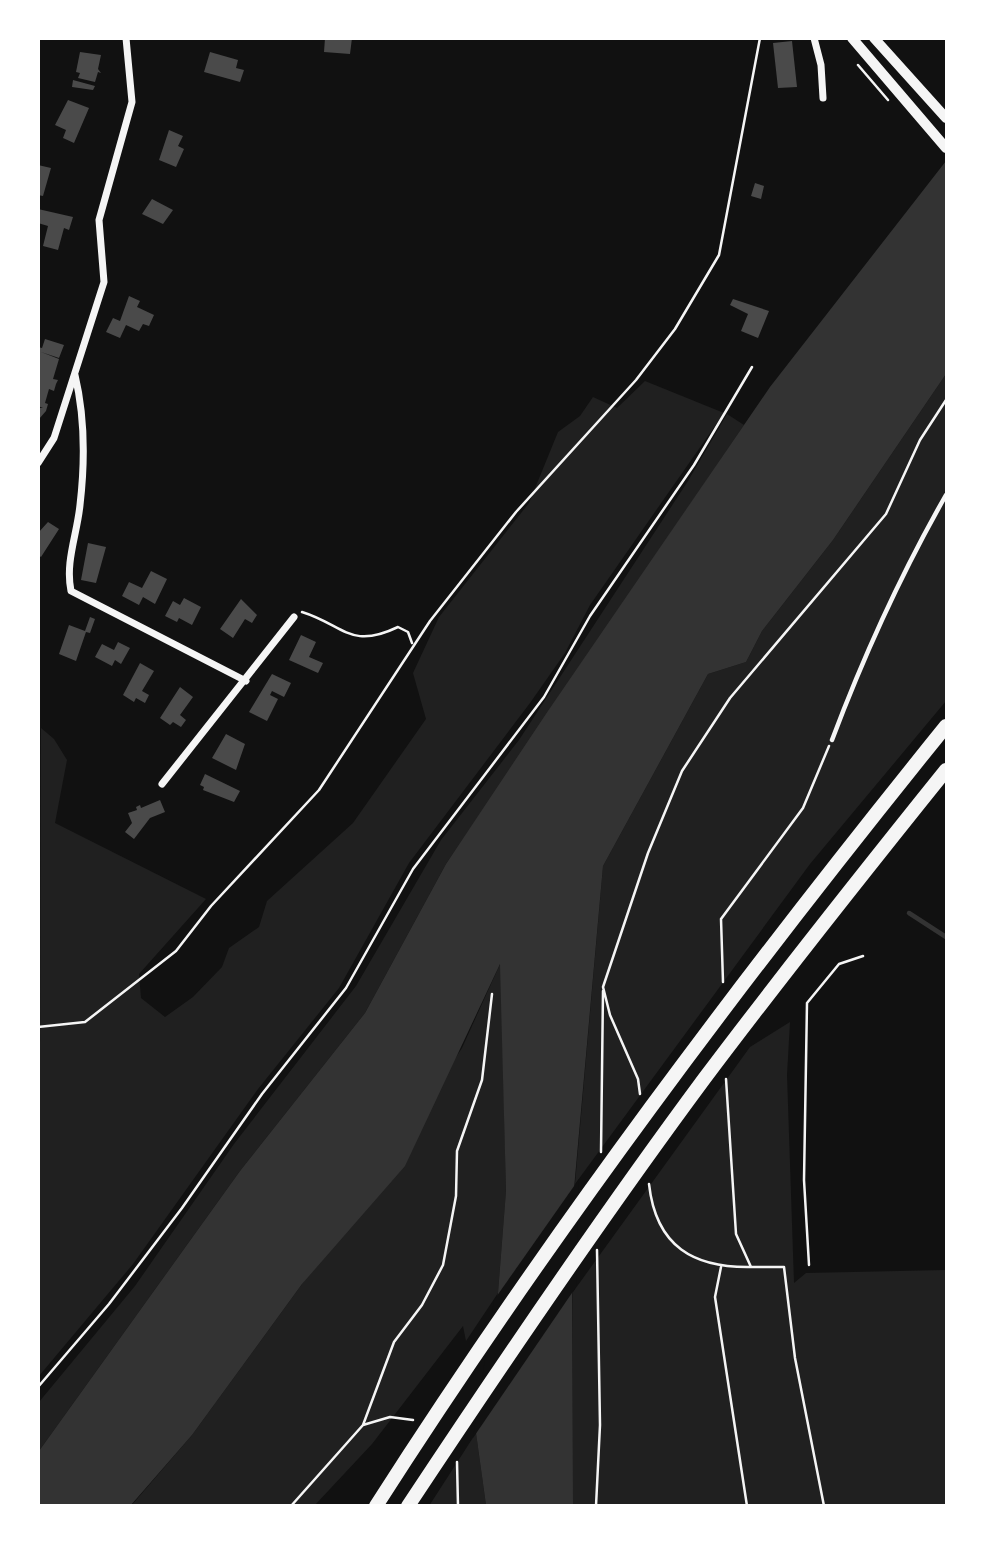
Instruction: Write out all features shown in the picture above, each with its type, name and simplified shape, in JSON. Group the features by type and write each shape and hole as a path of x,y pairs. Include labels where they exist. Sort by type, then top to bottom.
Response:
{"highway":[{"path":"376,1506 577,1209 780,936 947,726"},
{"path":"408,1506 598,1226 812,937 947,770"}],"street":[{"path":"38,463 54,438 104,282 99,220 132,102 126,38"},
{"path":"814,38 821,65 822,98"},
{"path":"852,38 947,148"},
{"path":"874,38 947,118"},
{"path":"75,375 83,411 80,505 68,574 71,591 246,681"},
{"path":"162,784 294,617"}],"lane":[{"path":"832,740 881,619 913,553 947,495"}],"path":[{"path":"38,1027 85,1022 176,951 211,906 319,790 413,644 516,512 636,380 675,329 719,255 760,38"},
{"path":"38,1387 109,1304 182,1209 262,1094 346,988 413,869 544,697 590,616 694,465 752,367"},
{"path":"640,1094 638,1079 610,1015 603,987 648,853 682,771 730,698 886,514 920,440 947,400"},
{"path":"294,617 304,611 351,634 375,639 398,627 408,632 413,644"},
{"path":"723,982 721,919 803,808 832,740"},
{"path":"809,1265 804,1180 807,1003 839,964 863,956"},
{"path":"291,1506 363,1425 394,1342 422,1305 443,1265 456,1196 457,1151 482,1080 492,994"},
{"path":"726,1079 736,1234 751,1267"},
{"path":"649,1184 663,1229 681,1252 699,1262 721,1268 783,1267 788,1284 795,1358 824,1506"},
{"path":"721,1268 715,1297 747,1506"},
{"path":"363,1425 390,1417 412,1420"},
{"path":"457,1462 458,1506"}],"shaded area":[{"path":"946,161 946,374 833,540 762,631 746,662 708,674 603,866 572,1211 573,1505 486,1505 476,1433 498,1293 506,1191 500,964 405,1166 302,1284 192,1435 131,1505 39,1506 39,1451 240,1171 365,1013 446,864 548,711 770,387"},
{"path":"946,374 946,701 810,864 575,1184 603,866 708,674 746,662 762,631 833,540"},
{"path":"645,381 724,413 590,605 565,653 530,703 409,863 339,988 258,1089 133,1264 39,1376 41,728 54,739 67,760 55,823 206,899 139,974 141,998 165,1017 193,997 222,967 229,948 259,927 267,901 353,823 426,719 413,673 439,617 529,503 558,432 580,416 593,397 617,408"},
{"path":"727,414 744,425 446,864 365,1013 240,1171 39,1451 39,1402 135,1286 234,1144 356,986 441,840 519,740 688,481"},
{"path":"501,962 506,1191 498,1293 466,1341 463,1326 372,1444 315,1505 131,1506 192,1435 302,1284 462,1048"},
{"path":"790,1022 787,1075 794,1283 806,1273 946,1270 946,1505 573,1506 573,1292 750,1047"},
{"path":"476,1433 486,1505 429,1506"}],"pier":[{"path":"579,1179 576,1287 473,1438 494,1300"}],"building":[{"path":"325,38 352,38 350,54 324,52"},
{"path":"792,41 797,87 778,88 773,43"},
{"path":"80,52 101,55 98,69 101,73 98,72 95,82 78,78 80,73 76,72"},
{"path":"210,52 238,60 236,68 244,70 240,82 204,72"},
{"path":"73,80 95,86 93,90 72,87"},
{"path":"68,100 89,108 74,143 63,138 66,130 55,125"},
{"path":"169,130 183,136 178,146 184,149 176,167 159,160"},
{"path":"38,165 51,168 43,196 38,195"},
{"path":"755,183 764,186 761,199 751,196"},
{"path":"152,199 173,210 163,224 142,214"},
{"path":"38,209 73,217 69,230 64,228 58,250 43,246 48,226 38,223"},
{"path":"129,296 140,301 137,307 154,315 149,326 143,324 139,331 126,325 120,338 106,332 113,318 120,321"},
{"path":"733,299 769,311 758,338 741,331 748,314 730,305"},
{"path":"45,339 64,345 59,358 41,352 59,359 53,379 58,380 54,391 49,389 46,411 39,419 38,408 43,408 38,406 38,347 42,348"},
{"path":"48,522 59,529 41,557 38,555 38,533"},
{"path":"88,543 106,547 96,583 81,580"},
{"path":"151,571 167,579 155,604 143,597 139,605 122,596 129,582 142,588"},
{"path":"184,598 201,607 192,625 179,618 177,622 165,616 173,601 180,605"},
{"path":"241,599 257,615 252,623 245,619 233,638 220,629"},
{"path":"90,617 95,619 90,633 86,632 76,661 59,654 69,625 85,631"},
{"path":"301,635 316,642 309,657 323,663 318,673 289,660"},
{"path":"118,642 130,648 121,664 115,660 112,666 95,657 102,644 114,650"},
{"path":"140,663 154,671 142,691 149,695 145,703 136,698 134,702 123,695"},
{"path":"272,674 291,683 284,697 272,691 270,695 278,699 267,721 249,712"},
{"path":"180,687 193,697 180,715 186,720 181,727 173,722 170,725 160,718"},
{"path":"226,734 245,744 236,770 212,758"},
{"path":"205,774 240,791 234,802 203,790 204,787 200,785"},
{"path":"160,800 165,812 150,818 134,839 125,832 132,823 128,813 137,810 136,807 140,805 141,808"}],"waterway":[{"path":"909,913 946,937"}]}
